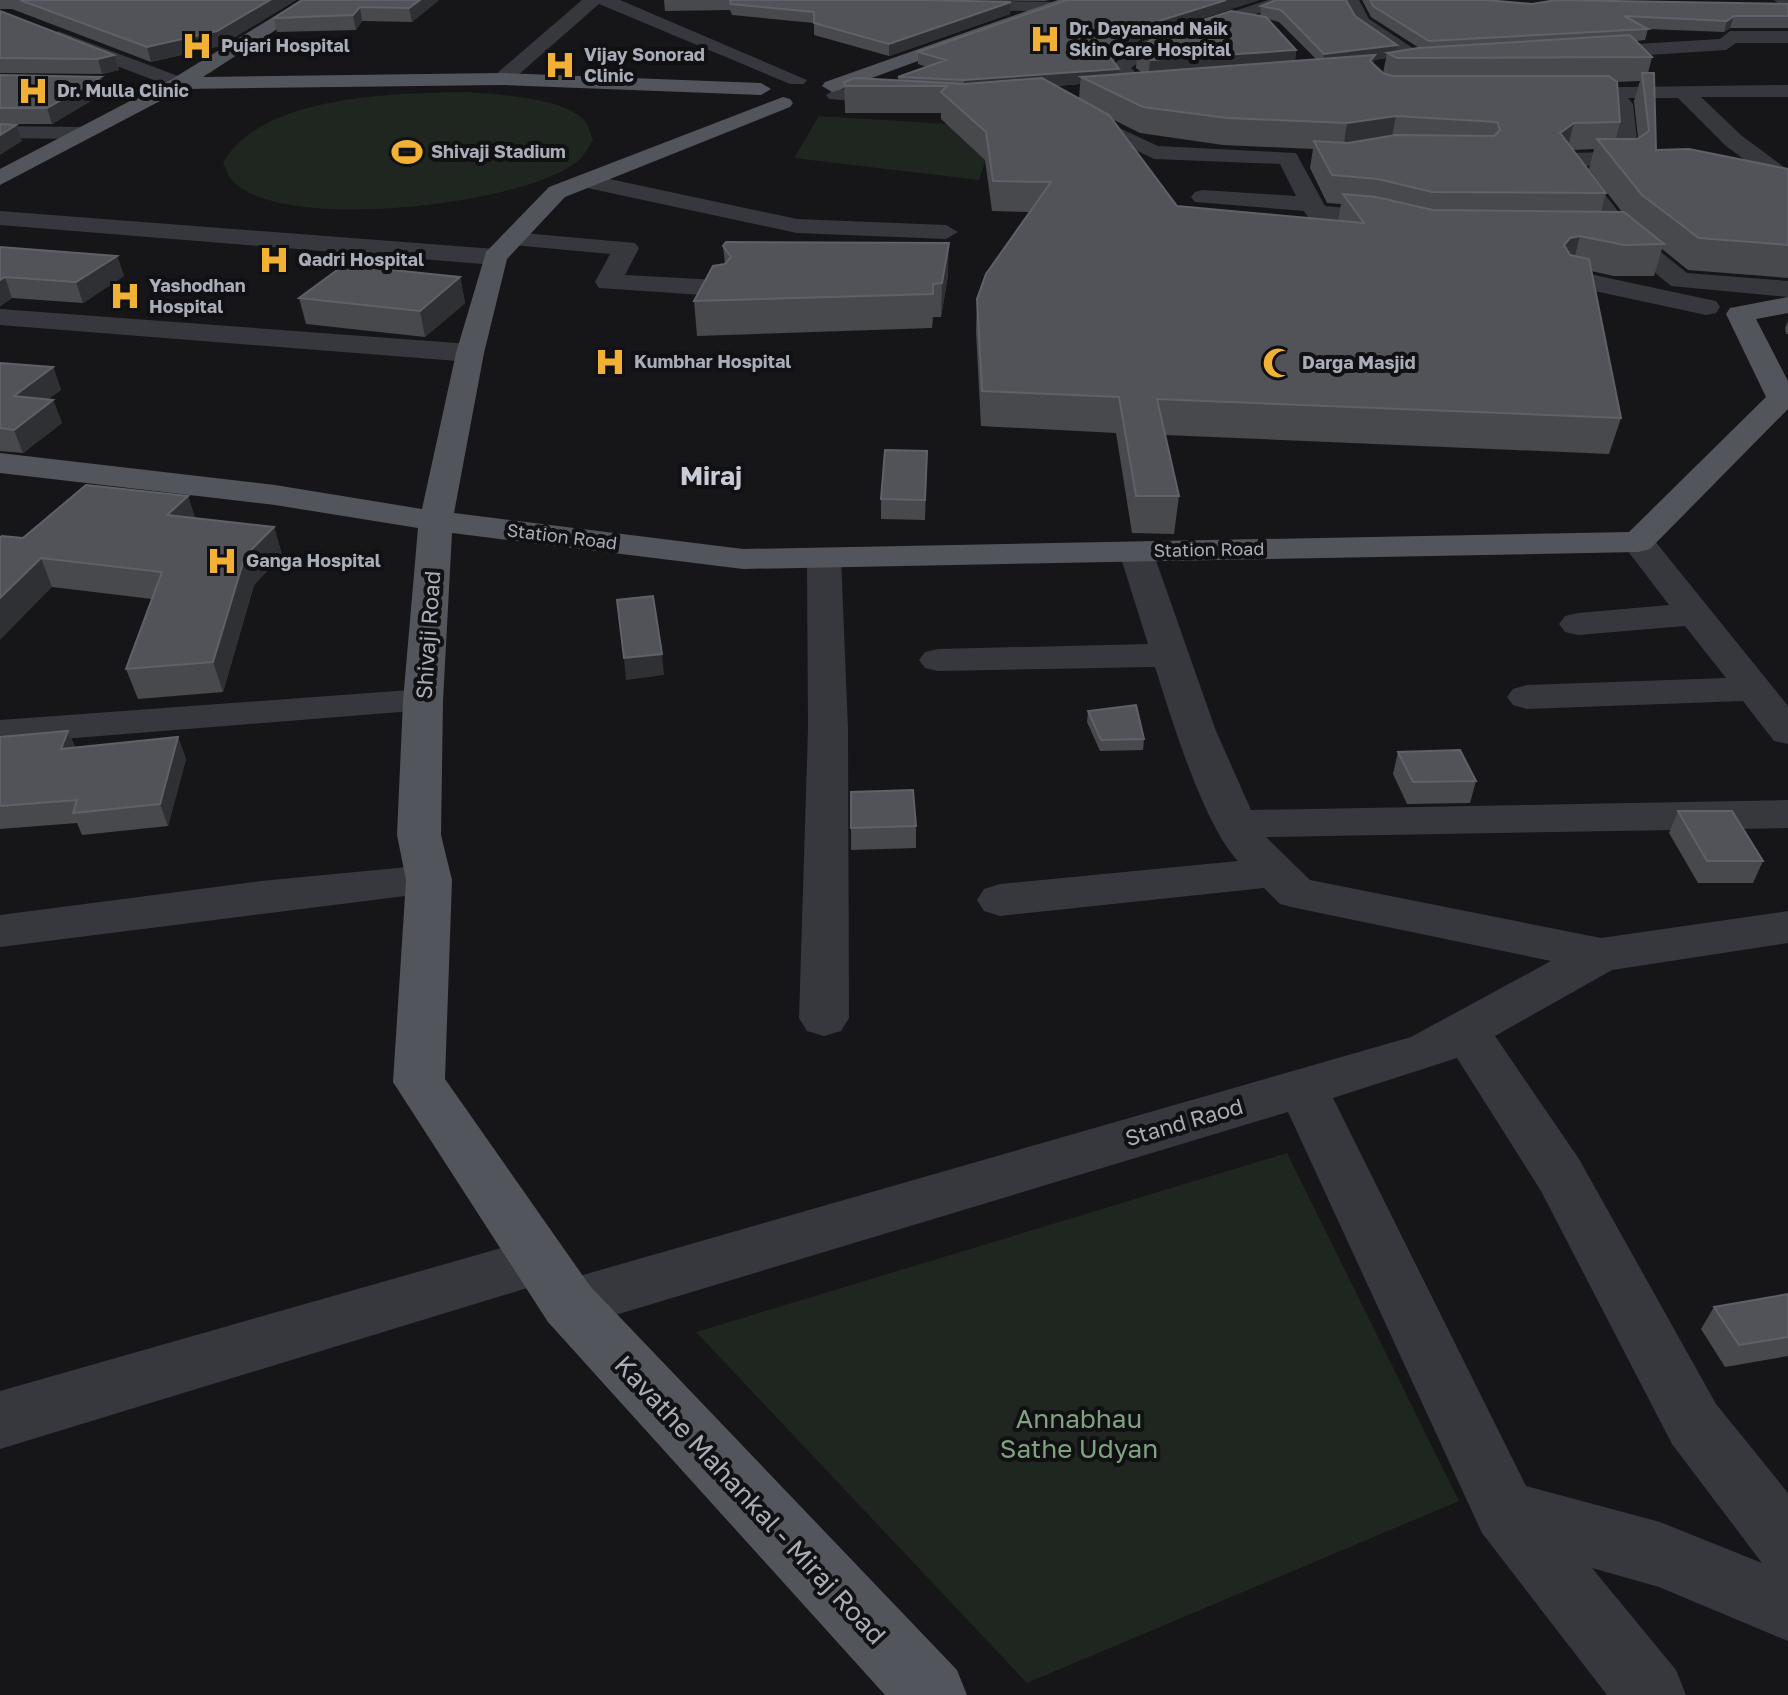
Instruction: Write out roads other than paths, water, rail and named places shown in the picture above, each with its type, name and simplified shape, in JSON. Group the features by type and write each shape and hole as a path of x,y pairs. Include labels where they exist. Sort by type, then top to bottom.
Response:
{"main road":[{"path":"0,178 179,83 313,0"},
{"path":"179,83 502,79 792,96 834,90 1075,0"},
{"name":"Shivaji Road","path":"555,1283 419,1082 429,880 419,835 423,701 436,521 470,353 504,248 557,192 792,96"},
{"path":"1638,542 1785,402 1740,314 1788,305"},
{"name":"Station Road","path":"0,463 275,495 436,521 743,559 1638,542"},
{"name":"Kavathe Mahankal - Miraj Road","path":"555,1283 932,1695"}],"street":[{"path":"1350,0 1362,22 1428,62 1389,67"},
{"path":"602,1 792,96"},
{"path":"502,79 602,1 653,1"},
{"path":"1114,91 1150,88 1119,68 1150,45 1230,10 1278,2"},
{"path":"1027,18 931,9 1057,7"},
{"path":"1230,10 1271,28"},
{"path":"37,32 179,83"},
{"path":"1572,54 1726,44 1730,37 1788,37"},
{"path":"119,83 179,83"},
{"path":"834,90 921,99"},
{"path":"1530,92 1788,91"},
{"path":"1609,92 1623,104 1628,158 1567,160 1622,233 1680,280 1788,289"},
{"path":"1685,93 1704,114 1788,181"},
{"path":"1056,102 1104,130 1154,152 1290,163"},
{"path":"1704,114 1735,114"},
{"path":"0,132 83,133"},
{"path":"1164,164 1290,163 1315,159"},
{"path":"1290,163 1317,212 1372,217 1426,231"},
{"path":"586,181 797,226 946,232"},
{"path":"1203,197 1313,204"},
{"path":"0,218 504,248 626,248 608,282 718,288"},
{"path":"1592,232 1622,233"},
{"path":"1571,278 1740,314"},
{"path":"0,317 470,353"},
{"path":"1638,542 1788,732"},
{"path":"1136,552 1196,731 1242,839 1296,893 1601,955"},
{"path":"824,558 828,729 824,1018"},
{"path":"1578,624 1695,614"},
{"path":"938,660 1171,655"},
{"path":"1527,697 1755,689"},
{"path":"0,732 423,701"},
{"path":"1236,824 1788,814"},
{"path":"1000,900 1275,872"},
{"path":"0,931 261,896 429,880"},
{"name":"Stand Raod","path":"0,1420 555,1283 1302,1087 1427,1051 1601,955 1788,927"},
{"path":"1465,1030 1560,1175 1694,1424 1788,1544"},
{"path":"1302,1087 1505,1511 1651,1695"},
{"path":"1505,1511 1660,1555 1788,1607"}],"place":[{"name":"Dr. Dayanand Naik Skin Care Hospital","path":"1045,39"},
{"name":"Pujari Hospital","path":"197,46"},
{"name":"Vijay Sonorad Clinic","path":"560,65"},
{"name":"Dr. Mulla Clinic","path":"33,91"},
{"name":"Shivaji Stadium","path":"407,152"},
{"name":"Qadri Hospital","path":"274,260"},
{"name":"Yashodhan Hospital","path":"125,296"},
{"name":"Kumbhar Hospital","path":"610,362"},
{"name":"Darga Masjid","path":"1278,363"},
{"name":"Ganga Hospital","path":"222,561"}],"district":[{"name":"Miraj","path":"711,476"}],"park label":[{"name":"Annabhau Sathe Udyan","path":"1079,1434"}]}
